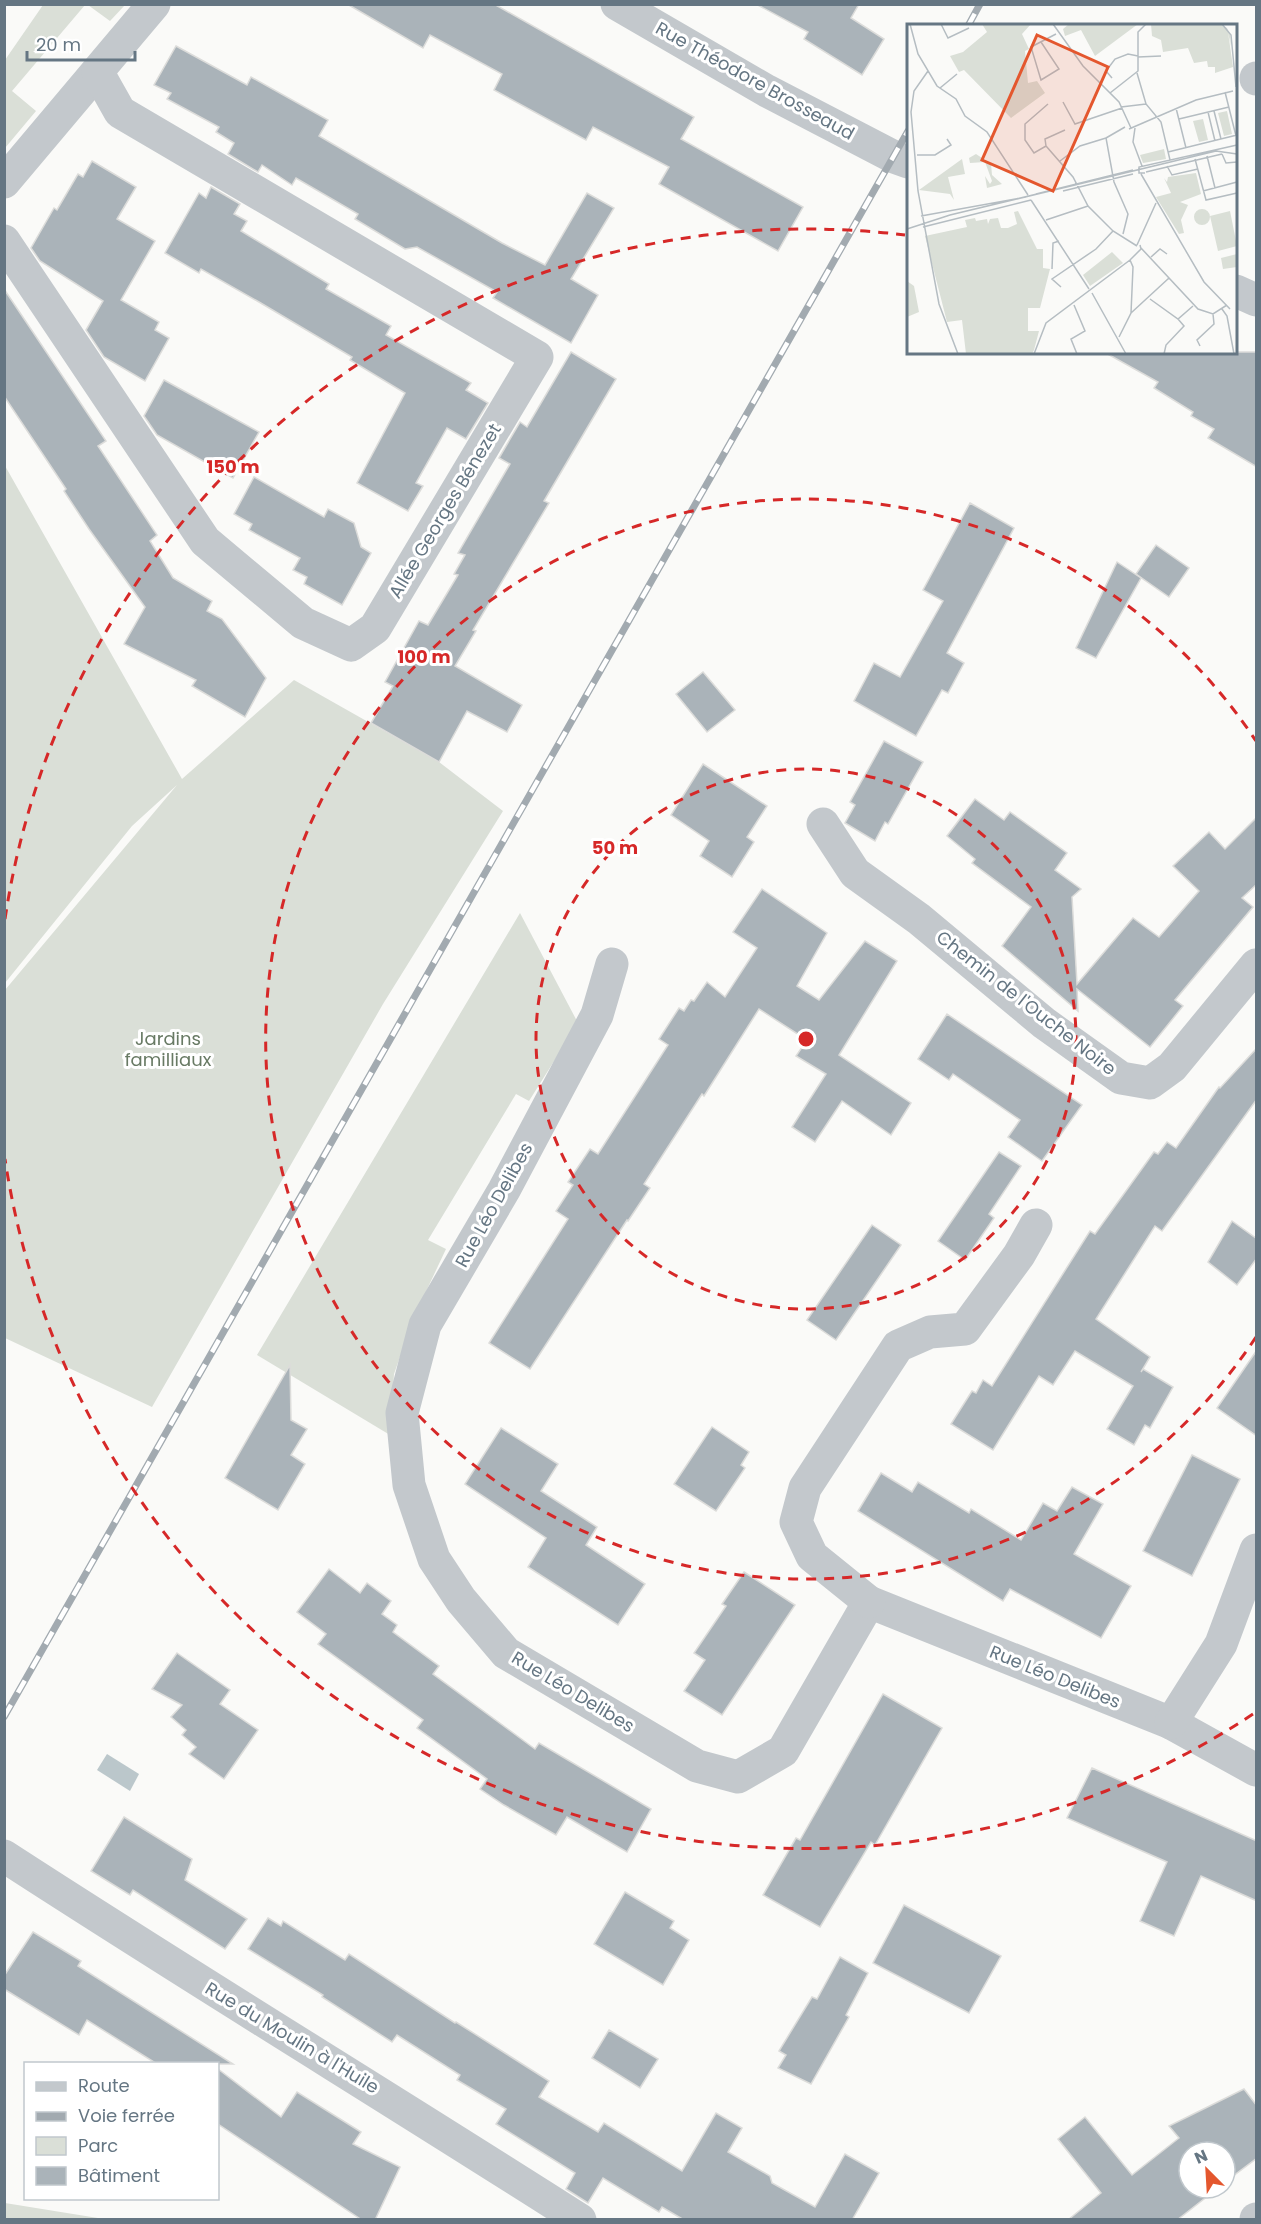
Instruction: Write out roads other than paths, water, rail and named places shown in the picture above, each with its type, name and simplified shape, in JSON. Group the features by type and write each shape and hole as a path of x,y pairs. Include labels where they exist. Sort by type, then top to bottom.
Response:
{"street":[{"path":"4,182 154,4"},
{"name":"Rue Théodore Brosseaud","path":"617,4 767,91 901,160"},
{"name":"Allée Georges Bénezet","path":"4,241 206,541 303,623 351,645 375,628 537,357 120,112 98,73"},
{"path":"1237,291 1257,300"},
{"name":"Chemin de l'Ouche Noire","path":"823,824 855,873 919,919 1044,1023 1121,1078 1150,1083 1172,1067 1257,965"},
{"name":"Rue Léo Delibes","path":"612,964 597,1014 504,1190 425,1325 402,1413 409,1485 434,1559 461,1600 506,1653 697,1766 738,1777 783,1751 869,1602 1171,1723 1257,1770"},
{"path":"869,1602 812,1556 796,1522 805,1488 898,1346 930,1332 965,1329 1019,1255 1036,1225"},
{"path":"1171,1723 1221,1644 1257,1550"},
{"name":"Rue du Moulin à l'Huile","path":"4,1856 150,1952 377,2090 580,2220"}],"railway":[{"path":"969,24 980,4"},
{"path":"4,1717 907,133"}],"park label":[{"name":"Jardins familliaux","path":"168,1049"}]}
